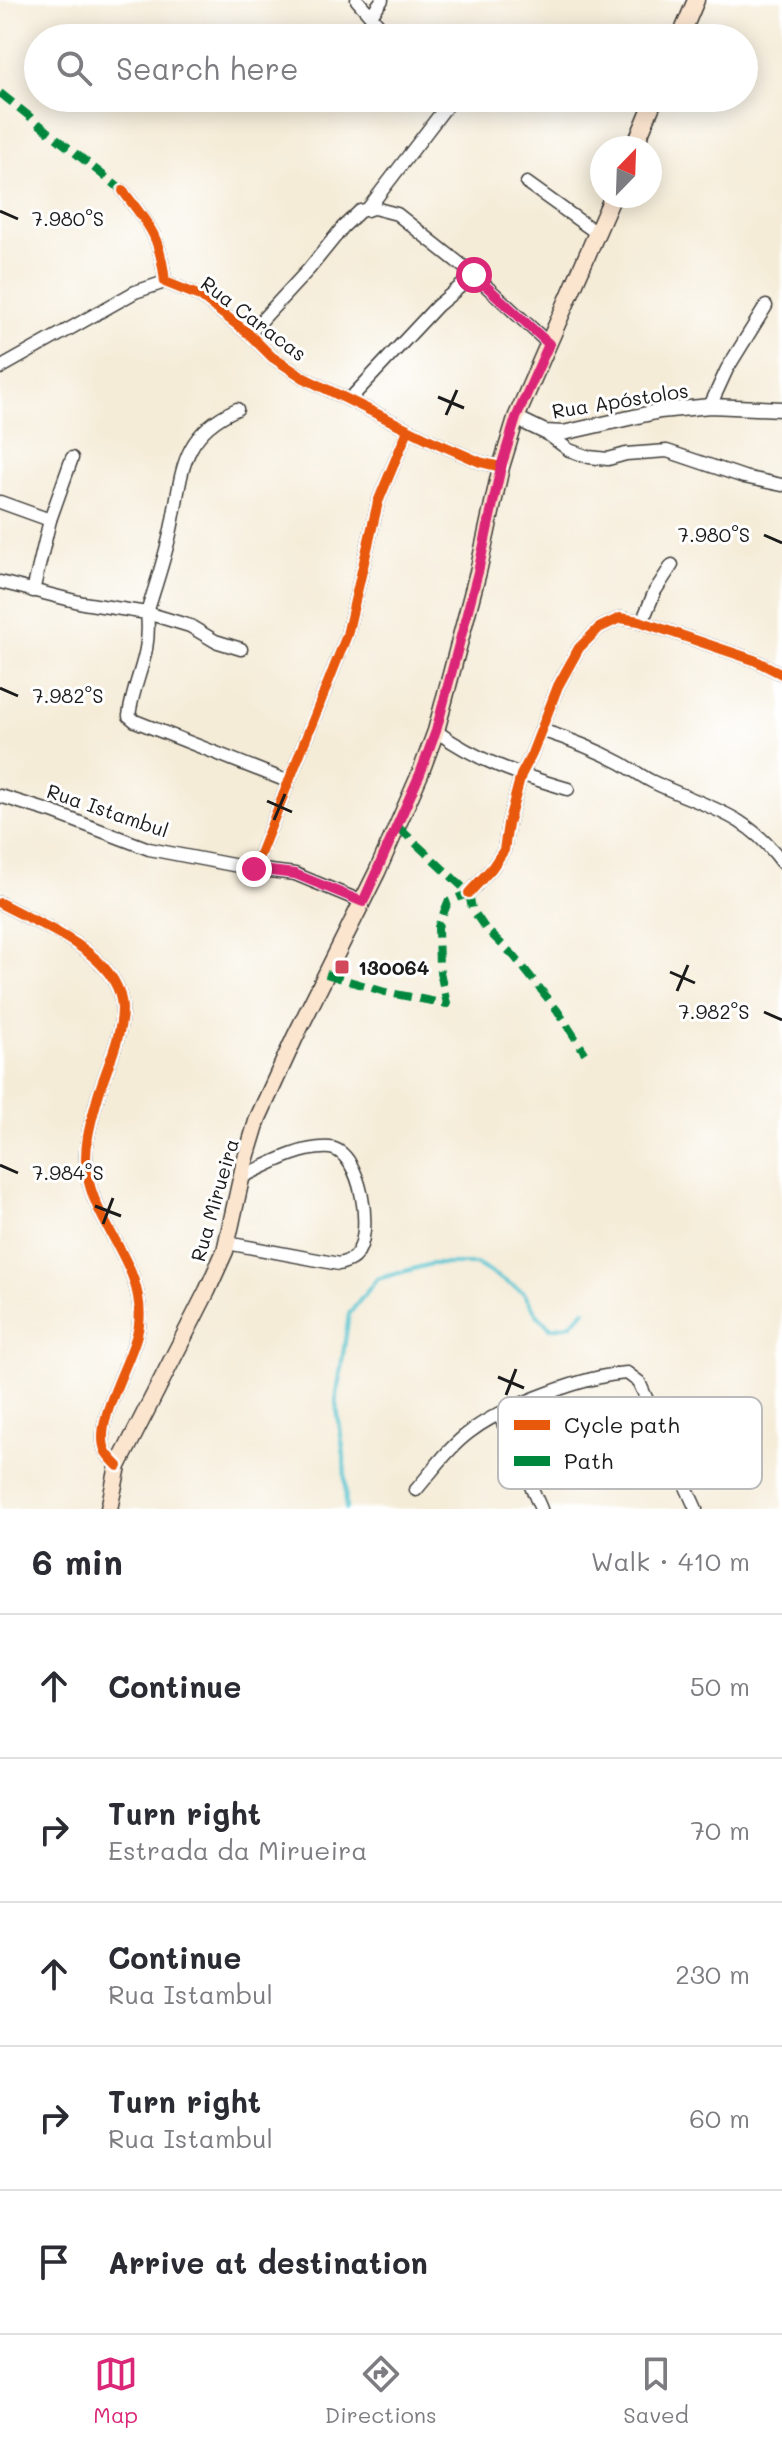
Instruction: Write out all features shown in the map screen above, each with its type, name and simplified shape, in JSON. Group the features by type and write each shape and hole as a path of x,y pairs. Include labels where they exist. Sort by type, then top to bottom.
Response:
{"main road":[{"path":"686,24 696,0"},
{"path":"639,136 649,112"},
{"path":"363,902 436,731 516,418 608,208"},
{"name":"Rua Mirueira","path":"109,1509 118,1466 207,1291 227,1243 258,1118 363,902"}],"street":[{"path":"357,0 378,24"},
{"path":"371,15 382,0"},
{"path":"367,210 436,112"},
{"path":"527,183 598,234"},
{"path":"0,368 135,292 165,282 158,242 123,191"},
{"path":"249,334 360,211 388,210 474,275 549,344"},
{"path":"349,400 437,306 474,275"},
{"name":"Rua Caracas","path":"165,282 200,296 288,368 408,430 480,462 501,467"},
{"path":"710,406 727,369 766,306"},
{"name":"Rua Apóstolos","path":"516,418 545,432 563,433 593,429 660,411 710,406 782,409"},
{"path":"237,409 208,425 182,465 170,535 147,613 149,632 146,660 129,716 287,781"},
{"path":"254,869 347,635 378,502 408,430"},
{"path":"545,432 569,450 589,457 608,459 651,450 667,451 744,477 782,485"},
{"path":"33,591 50,520 72,458"},
{"path":"0,502 50,520"},
{"path":"642,622 655,591 672,565"},
{"path":"0,582 83,603 147,613 190,626 215,641 241,649"},
{"path":"469,893 504,850 521,775 558,686 579,648 599,628 620,618 642,622 754,660 782,674"},
{"path":"541,730 580,743 624,764 653,783 713,806 742,822 782,862"},
{"path":"436,731 458,747 491,764 568,789"},
{"name":"Rua Istambul","path":"0,796 149,849 295,874 363,902"},
{"path":"0,903 91,954 109,970 119,987 120,1023 91,1119 87,1156 92,1197 126,1258 134,1277 139,1303 135,1343 103,1431 107,1453 118,1466"},
{"path":"227,1243 339,1264 353,1259 362,1246 366,1218 362,1196 344,1155 332,1148 303,1152 242,1177"},
{"path":"541,1397 627,1373 639,1382 646,1397"},
{"path":"416,1490 457,1443 498,1415"},
{"path":"532,1489 541,1509"},
{"path":"687,1489 696,1509"}],"waterway":[{"path":"346,1509 344,1455 336,1402 349,1314 377,1279 431,1264 476,1264 523,1292 539,1317 551,1328 570,1325 585,1310"}],"marked path":[{"path":"0,93 123,191"},
{"path":"398,827 469,893 472,909 485,928 514,956 557,1010 585,1053"},
{"path":"326,974 385,992 447,1004 439,967 438,927 448,902 469,893"}],"cycle path":[{"path":"123,191 157,242 165,282 200,296 249,334 272,357 304,378 430,440 480,462 501,467"},
{"path":"254,869 347,635 378,502 408,430"},
{"path":"469,893 504,850 521,775 558,686 579,648 599,628 620,618 639,621 754,660 782,674"},
{"path":"0,903 57,932 94,957 108,972 118,990 122,1009 113,1053 93,1115 86,1163 92,1193 128,1265 139,1304 136,1339 104,1425 106,1452 118,1466"}],"place":[{"name":"130064","path":"342,967"}],"route":[{"path":"254,869 295,874 363,902 398,827 436,731 478,572 501,467 516,418 549,344 474,275"}]}
